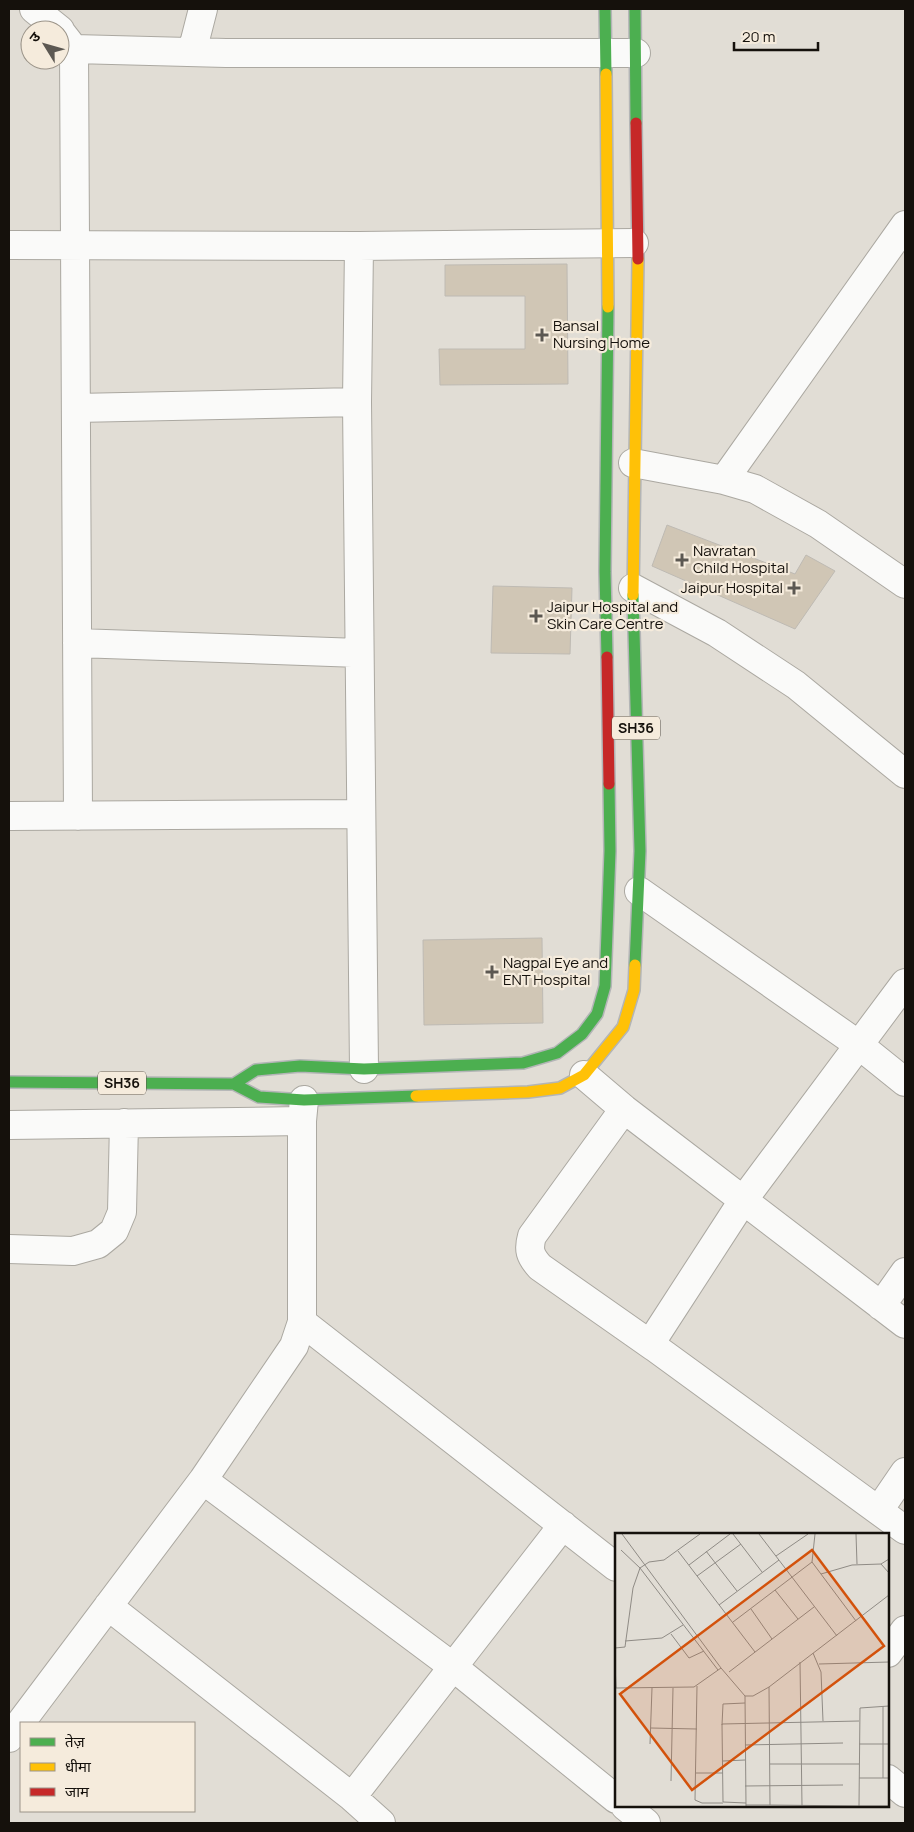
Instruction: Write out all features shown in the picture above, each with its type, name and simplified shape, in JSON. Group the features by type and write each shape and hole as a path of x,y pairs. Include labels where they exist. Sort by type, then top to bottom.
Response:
{"main road":[{"name":"SH36","path":"234,1084 256,1070 300,1066 364,1069 523,1063 557,1053 582,1034 597,1014 605,986 610,851 605,572 609,243 605,9"},
{"name":"SH36","path":"9,1082 234,1084 259,1097 303,1110 528,1092 560,1088 584,1075 623,1027 634,990 639,891 633,588 633,463 638,243 635,9"}],"street":[{"path":"34,9 46,20"},
{"path":"192,52 203,9"},
{"path":"70,38 192,52 636,53"},
{"path":"66,70 76,245 78,816"},
{"path":"724,480 905,225"},
{"path":"9,244 359,246 638,243"},
{"path":"359,246 357,402 364,1069"},
{"path":"76,408 357,402"},
{"path":"633,463 724,480 755,489 818,524 905,584"},
{"path":"633,588 717,633 767,665 796,685 905,774"},
{"path":"77,643 359,653"},
{"path":"9,816 361,814"},
{"path":"639,891 859,1045 905,1082"},
{"path":"654,1347 650,1344 744,1199 905,983"},
{"path":"584,1075 624,1109 905,1324"},
{"path":"624,1109 532,1236 529,1247 531,1257 540,1267 654,1347 905,1530"},
{"path":"9,1125 124,1123 303,1110 302,1322 294,1346 203,1480 21,1722"},
{"path":"9,1249 73,1250 98,1244 114,1231 122,1212 124,1123"},
{"path":"881,1306 905,1272"},
{"path":"302,1322 615,1566"},
{"path":"879,1510 905,1472"},
{"path":"203,1480 452,1666 615,1798"},
{"path":"352,1797 563,1525"},
{"path":"108,1606 352,1797 381,1823"},
{"path":"889,1652 905,1630"},
{"path":"9,1738 20,1723"},
{"path":"889,1780 905,1793"},
{"path":"626,1807 646,1823"}],"building":[{"path":"567,264 568,384 440,385 439,349 525,349 525,296 445,296 445,265"},
{"path":"667,525 795,574 806,555 835,571 795,629 652,566"},
{"path":"493,586 572,588 570,654 491,653"},
{"path":"542,938 543,1023 424,1025 423,940"}],"traffic: fast":[{"path":"605,9 606,74"},
{"path":"635,9 636,123"},
{"path":"607,657 605,572 608,307"},
{"path":"633,595 640,851 635,965"},
{"path":"234,1084 256,1070 300,1066 364,1069 523,1063 557,1053 582,1034 597,1014 605,986 610,851 609,784"},
{"path":"9,1082 234,1084 259,1097 304,1100 416,1096"}],"traffic: slow":[{"path":"606,74 608,307"},
{"path":"633,595 638,259"},
{"path":"416,1096 528,1092 560,1088 584,1075 623,1027 634,990 635,965"}],"traffic: jam":[{"path":"636,123 638,259"},
{"path":"607,657 609,784"}],"place":[{"name":"Bansal Nursing Home","path":"542,335"},
{"name":"Navratan Child Hospital","path":"682,560"},
{"name":"Jaipur Hospital","path":"794,588"},
{"name":"Jaipur Hospital and Skin Care Centre","path":"536,616"},
{"name":"Nagpal Eye and ENT Hospital","path":"492,972"}]}
